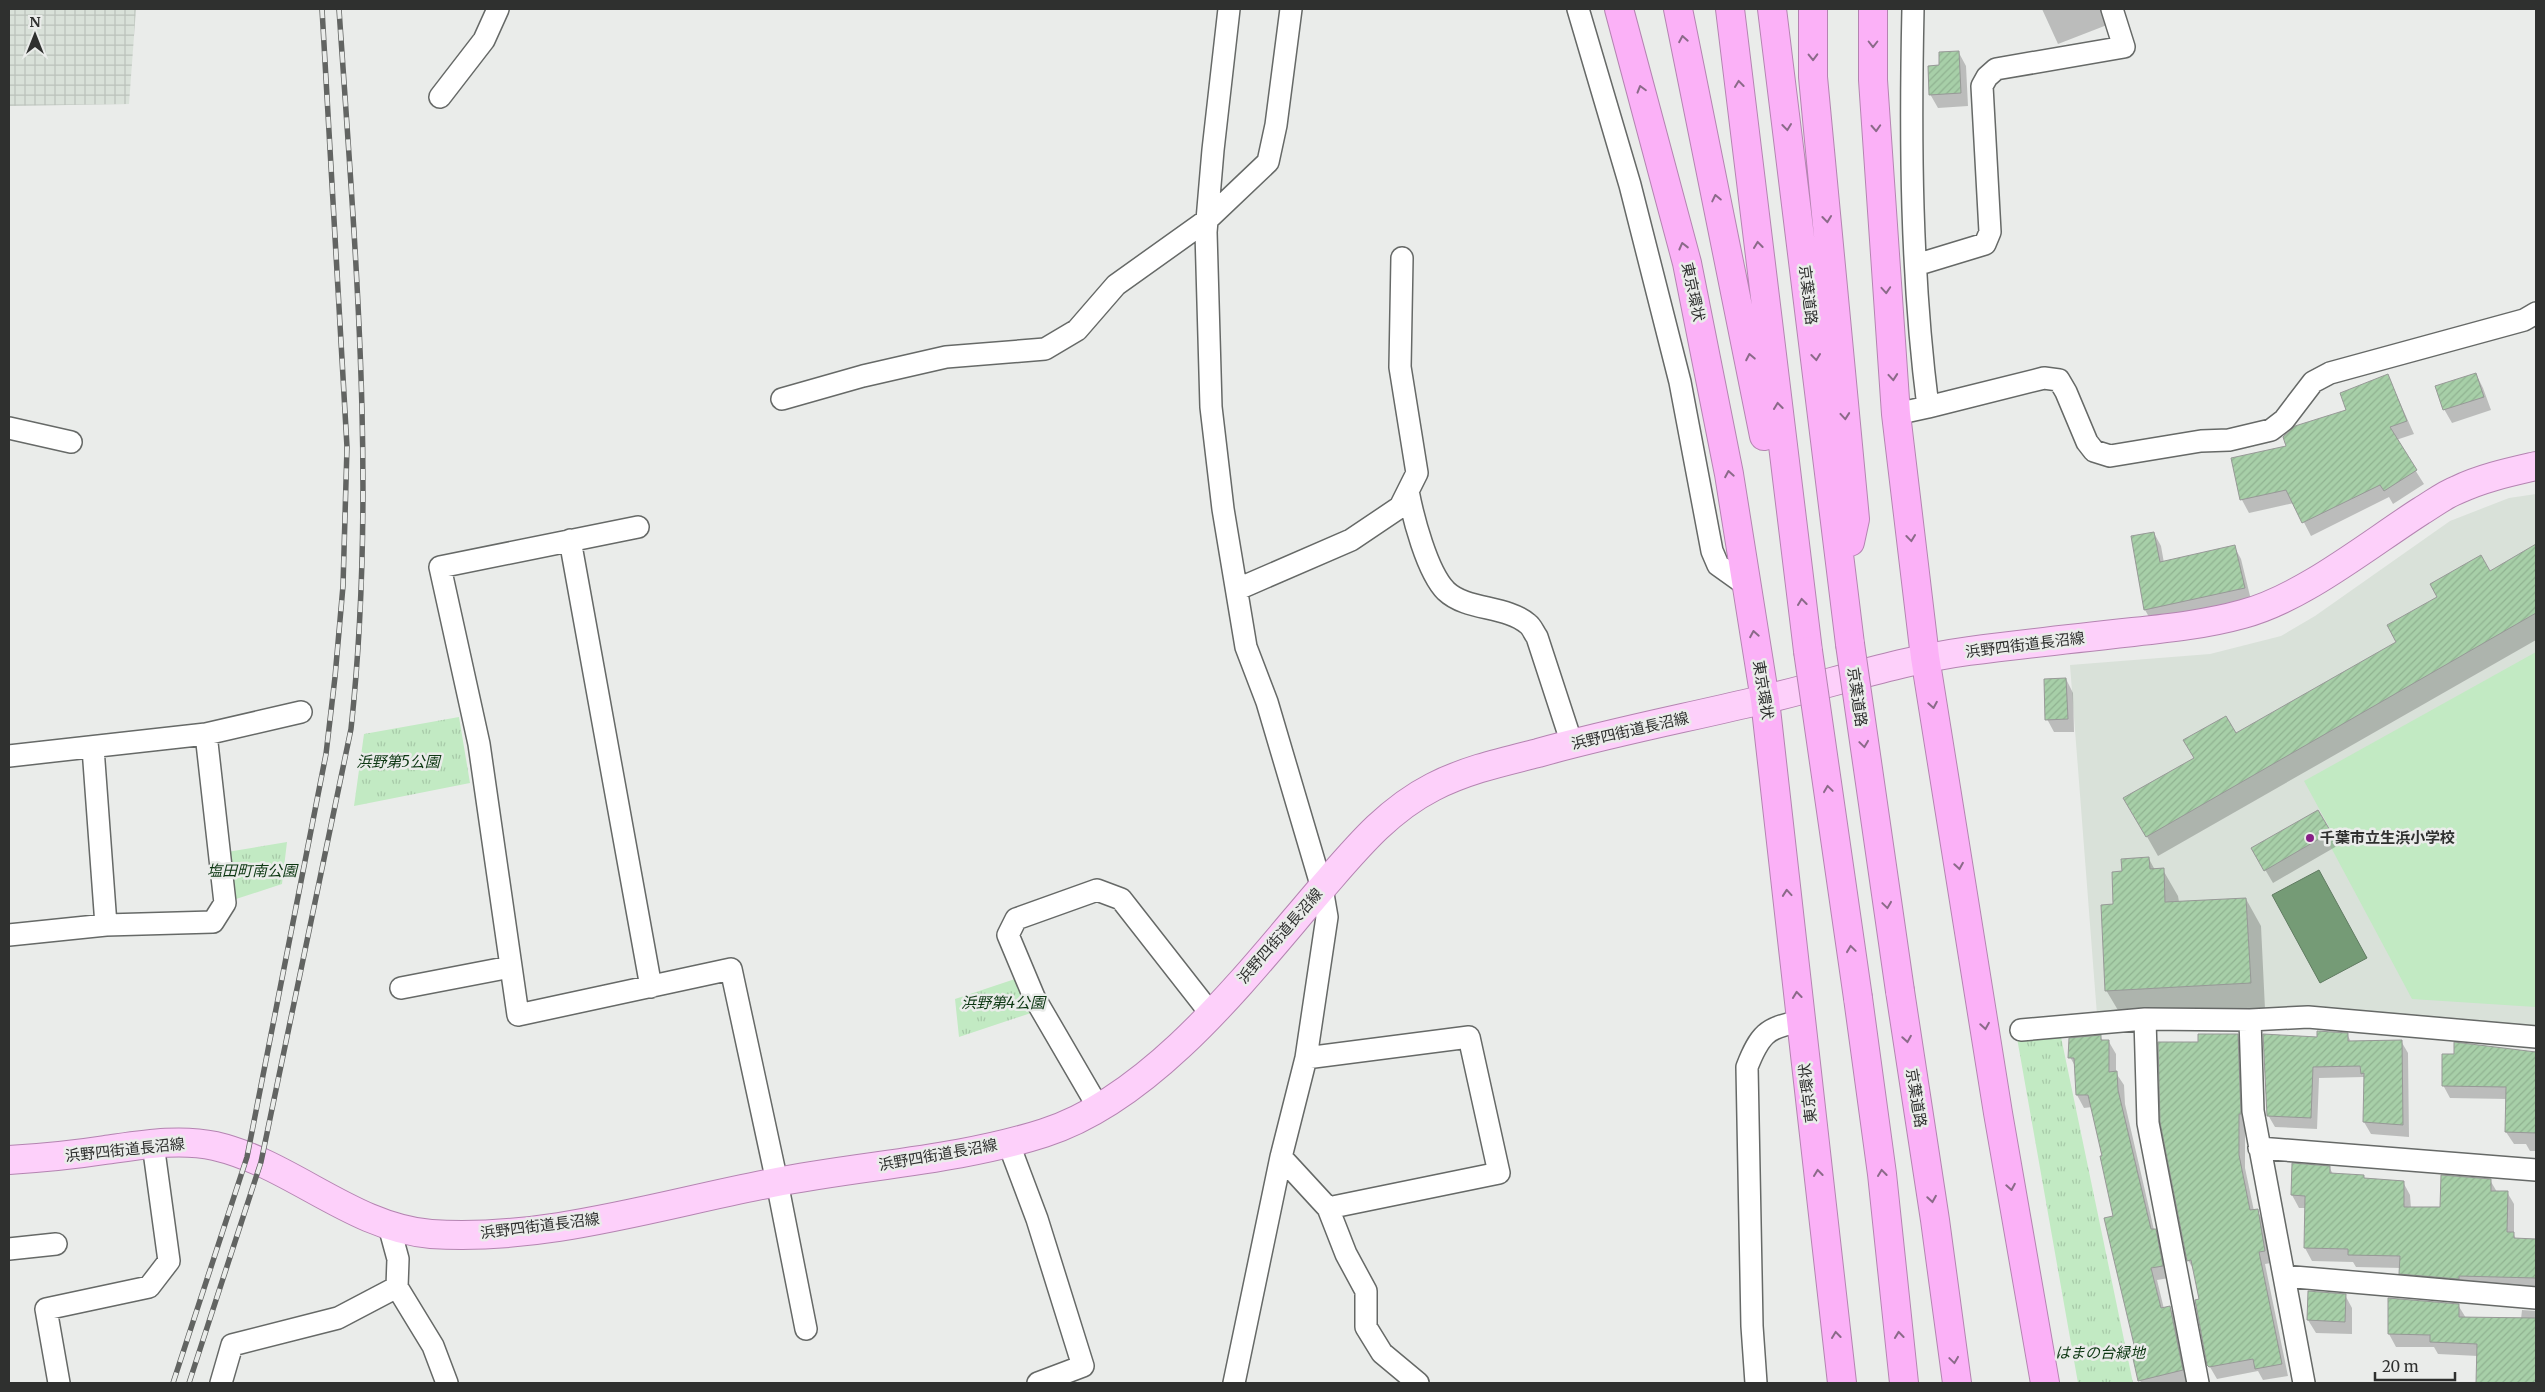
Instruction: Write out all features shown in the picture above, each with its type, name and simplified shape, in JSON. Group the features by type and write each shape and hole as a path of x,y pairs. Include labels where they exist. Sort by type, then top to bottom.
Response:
{"highway":[{"name":"東京環状","path":"1619,9 1687,263 1729,474 1766,700 1800,1022 1842,1383"},
{"path":"1678,9 1689,75 1743,322 1770,462 1792,523"},
{"path":"1730,9 1808,651 1882,1174 1904,1383"},
{"name":"京葉道路","path":"1772,9 1850,644 1935,1220 1957,1383"},
{"path":"1813,9 1813,78 1855,519 1843,579"},
{"path":"1873,9 1873,89 1896,414 1925,657 1998,1113 2045,1383"}],"main road":[{"name":"浜野四街道長沼線","path":"9,1160 48,1158 153,1144 188,1142 217,1146 274,1166 367,1218 389,1226 434,1234 492,1234 566,1225 777,1182 1008,1142 1044,1133 1071,1123 1098,1108 1125,1092 1153,1070 1212,1014 1363,840 1394,812 1430,788 1472,771 1572,744 1766,700 1925,657 2202,624 2266,608 2297,591 2454,491 2503,473 2536,466"}],"street":[{"path":"440,97 484,40 498,9"},
{"path":"1229,9 1207,220 1211,407 1223,509 1238,589 1246,647 1267,702 1322,888 1327,917 1306,1058 1281,1157 1234,1383"},
{"path":"782,399 862,376 946,356 1045,348 1077,330 1116,284 1207,220 1268,162 1276,126 1291,9"},
{"path":"1578,9 1630,186 1680,382 1712,551 1718,565 1746,585"},
{"path":"1912,9 1911,165 1919,332 1928,407"},
{"path":"1916,264 1985,244 1990,232 1982,86 1987,77 1996,70 2124,47 2112,9"},
{"path":"1238,589 1351,540 1400,507 1417,473 1400,367 1402,258"},
{"path":"1896,414 2044,378 2058,380 2066,392 2087,442 2094,451 2110,456 2201,441 2229,440 2271,430 2284,420 2313,382 2330,372 2524,320 2536,313"},
{"path":"9,428 71,442"},
{"path":"1408,491 1416,530 1446,591 1463,600 1514,617 1528,624 1537,637 1572,744"},
{"path":"638,527 440,567 479,744 518,1015 731,969 777,1182 806,1329"},
{"path":"570,540 651,987"},
{"path":"9,756 206,734 301,712"},
{"path":"9,935 106,925 213,922 225,903 206,734"},
{"path":"93,748 106,925"},
{"path":"1098,1108 1034,997 1008,935 1016,919 1097,890 1121,900 1212,1014"},
{"path":"401,988 510,968"},
{"path":"2021,1030 2099,1022 2250,1020 2308,1017 2536,1037"},
{"path":"2145,1020 2148,1122 2198,1383"},
{"path":"2250,1020 2253,1111 2304,1383"},
{"path":"1756,1383 1752,1326 1747,1066 1755,1046 1766,1033 1778,1025 1800,1022"},
{"path":"1306,1058 1469,1037 1499,1173 1328,1208"},
{"path":"1008,1142 1037,1219 1083,1366 1038,1383"},
{"path":"60,1383 46,1309 149,1286 169,1261 153,1144"},
{"path":"2259,1148 2536,1170"},
{"path":"1281,1157 1328,1208 1346,1254 1366,1290 1366,1327 1382,1353 1418,1383"},
{"path":"389,1226 398,1258 397,1287 433,1346 447,1383"},
{"path":"9,1249 56,1244"},
{"path":"2284,1276 2536,1298"},
{"path":"221,1383 232,1345 338,1318 397,1287"}],"shaded area":[{"path":"9,9 136,9 129,104 9,106"},
{"name":"千葉市立生浜小学校","path":"2536,494 2536,1029 2097,1015 2070,665 2210,654 2281,636 2315,616 2450,521 2509,498"},
{"path":"2319,870 2367,958 2320,983 2272,895"}],"green space":[{"path":"2536,652 2536,1007 2412,999 2327,840 2334,836 2304,781"},
{"name":"浜野第5公園","path":"459,717 470,783 354,806 364,734"},
{"name":"塩田町南公園","path":"287,842 282,884 233,900 227,852"},
{"name":"浜野第4公園","path":"1015,979 1031,1013 959,1037 955,999"},
{"name":"はまの台緑地","path":"2061,1037 2133,1383 2078,1383 2017,1038"}],"building":[{"path":"1959,51 1961,93 1929,95 1928,66 1939,65 1939,52"},
{"path":"2476,373 2484,397 2443,410 2435,386"},
{"path":"2388,374 2407,421 2390,427 2417,470 2384,491 2380,485 2302,523 2286,490 2240,500 2231,458 2286,446 2283,437 2295,426 2346,410 2340,393"},
{"path":"2154,532 2160,562 2235,545 2245,588 2144,610 2131,536"},
{"path":"2536,544 2536,613 2146,837 2123,798 2194,758 2183,740 2226,716 2236,733 2396,642 2387,625 2437,597 2430,584 2481,555 2490,571"},
{"path":"2066,678 2068,719 2045,720 2044,679"},
{"path":"2318,810 2331,832 2264,871 2251,848"},
{"path":"2149,857 2150,869 2164,868 2165,902 2246,898 2251,983 2105,991 2101,905 2113,904 2112,872 2122,871 2121,859"},
{"path":"2317,1031 2348,1033 2348,1041 2402,1040 2403,1125 2363,1122 2364,1073 2361,1074 2360,1066 2313,1067 2311,1118 2267,1116 2263,1034 2317,1037"},
{"path":"2198,1034 2238,1034 2241,1114 2239,1114 2239,1155 2250,1210 2258,1209 2265,1251 2259,1252 2282,1364 2255,1369 2253,1359 2209,1367 2207,1365 2195,1300 2199,1299 2191,1260 2187,1261 2160,1122 2158,1042 2198,1042"},
{"path":"2101,1035 2101,1040 2109,1040 2109,1072 2117,1071 2118,1090 2151,1229 2156,1229 2163,1266 2151,1268 2161,1308 2170,1306 2183,1370 2138,1381 2132,1354 2136,1353 2104,1218 2113,1216 2100,1156 2102,1156 2088,1095 2076,1095 2074,1058 2068,1058 2069,1038"},
{"path":"2454,1042 2536,1052 2536,1133 2505,1132 2506,1087 2442,1086 2442,1054 2454,1054"},
{"path":"2292,1163 2330,1166 2330,1173 2364,1175 2364,1178 2404,1181 2404,1207 2440,1207 2441,1175 2491,1179 2491,1191 2508,1191 2507,1232 2514,1232 2514,1238 2536,1239 2536,1278 2459,1276 2459,1279 2399,1274 2400,1256 2348,1255 2348,1249 2304,1248 2305,1196 2291,1195"},
{"path":"2308,1291 2346,1294 2345,1322 2307,1320"},
{"path":"2388,1298 2459,1304 2459,1317 2536,1318 2536,1383 2476,1383 2477,1344 2430,1342 2430,1335 2388,1334"}],"railway":[{"path":"173,1383 247,1157 326,754 335,677 343,586 347,447 322,9"},
{"path":"189,1383 261,1162 351,729 359,639 363,459 357,279 339,9"}],"place":[{"name":"千葉市立生浜小学校","path":"2310,838"}]}
